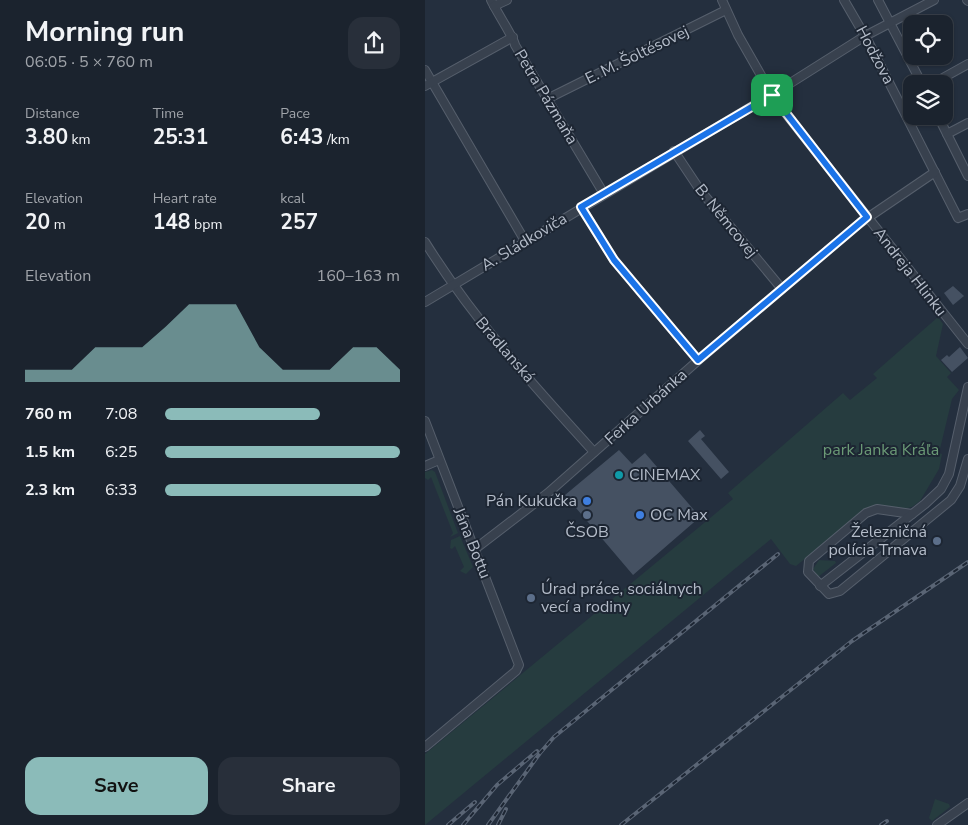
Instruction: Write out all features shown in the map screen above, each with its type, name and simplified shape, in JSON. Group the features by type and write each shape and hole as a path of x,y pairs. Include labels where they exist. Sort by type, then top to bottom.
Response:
{"street":[{"path":"492,3 507,0"},
{"name":"Andreja Hlinku","path":"721,0 772,95 968,344"},
{"name":"Hodžova","path":"844,0 865,36 958,218 968,214"},
{"path":"878,0 916,75"},
{"name":"A. Sládkoviča","path":"425,302 581,207 772,95 865,36 934,0"},
{"name":"Petra Pázmaňa","path":"492,3 507,32 513,37 515,45 604,194"},
{"name":"E. M. Šoltésovej","path":"547,99 726,10"},
{"path":"429,84 513,37"},
{"path":"948,75 968,64"},
{"path":"425,70 429,84 525,241"},
{"path":"947,134 968,124"},
{"path":"942,125 968,176"},
{"name":"B. Němcovej","path":"675,151 700,190 782,289"},
{"name":"Ferka Urbánka","path":"475,550 548,493 698,360 867,217 935,172"},
{"path":"581,207 614,260 698,360"},
{"name":"Bradlanská","path":"425,242 453,286 491,335 594,452"},
{"path":"820,586 941,489 946,481 968,388"},
{"name":"Jána Bottu","path":"425,421 519,665 516,671 425,747"},
{"path":"912,514 877,509 866,513 809,561 808,572 829,594 840,591 951,500 960,486 968,459"},
{"path":"425,466 439,460"},
{"path":"937,825 968,804"}],"green space":[{"name":"park Janka Kráľa","path":"938,317 943,324 936,356 951,373 947,377 959,390 952,399 939,453 942,454 939,469 920,501 912,507 900,510 866,510 796,566 790,564 771,539 425,825 425,754 733,499 728,493 843,393 850,400 877,378 873,374"},
{"path":"432,470 435,472 458,533 450,537 453,533 431,477 428,480 425,478 425,472"},
{"path":"460,536 473,567 466,574 460,571 464,567 455,546 452,549 450,548 451,540"},
{"path":"819,560 835,561 836,563 818,577 813,569"},
{"path":"935,799 949,804 950,807 932,821 929,818"}],"building":[{"path":"953,286 964,296 953,305 944,293"},
{"path":"960,347 968,358 952,372 941,360 947,355 949,357"},
{"path":"700,430 705,436 701,439 729,472 721,479 688,441"},
{"name":"OC Max","path":"619,450 632,464 645,453 700,517 633,575 565,495"}],"railway":[{"path":"488,825 540,753 554,737 778,554"},
{"path":"621,825 852,641 968,562"},
{"path":"463,825 497,785 537,751"},
{"path":"448,825 475,802"},
{"path":"498,825 506,809"},
{"path":"881,825 887,821"}],"place":[{"name":"CINEMAX","path":"619,475"},
{"name":"Pán Kukučka","path":"587,501"},
{"name":"ČSOB","path":"587,515"},
{"name":"OC Max","path":"640,515"},
{"name":"Železničná polícia Trnava","path":"937,541"},
{"name":"Úrad práce, sociálnych vecí a rodiny","path":"531,598"}],"route":[{"path":"772,95 867,217 698,360 614,260 581,207 772,95"}]}
